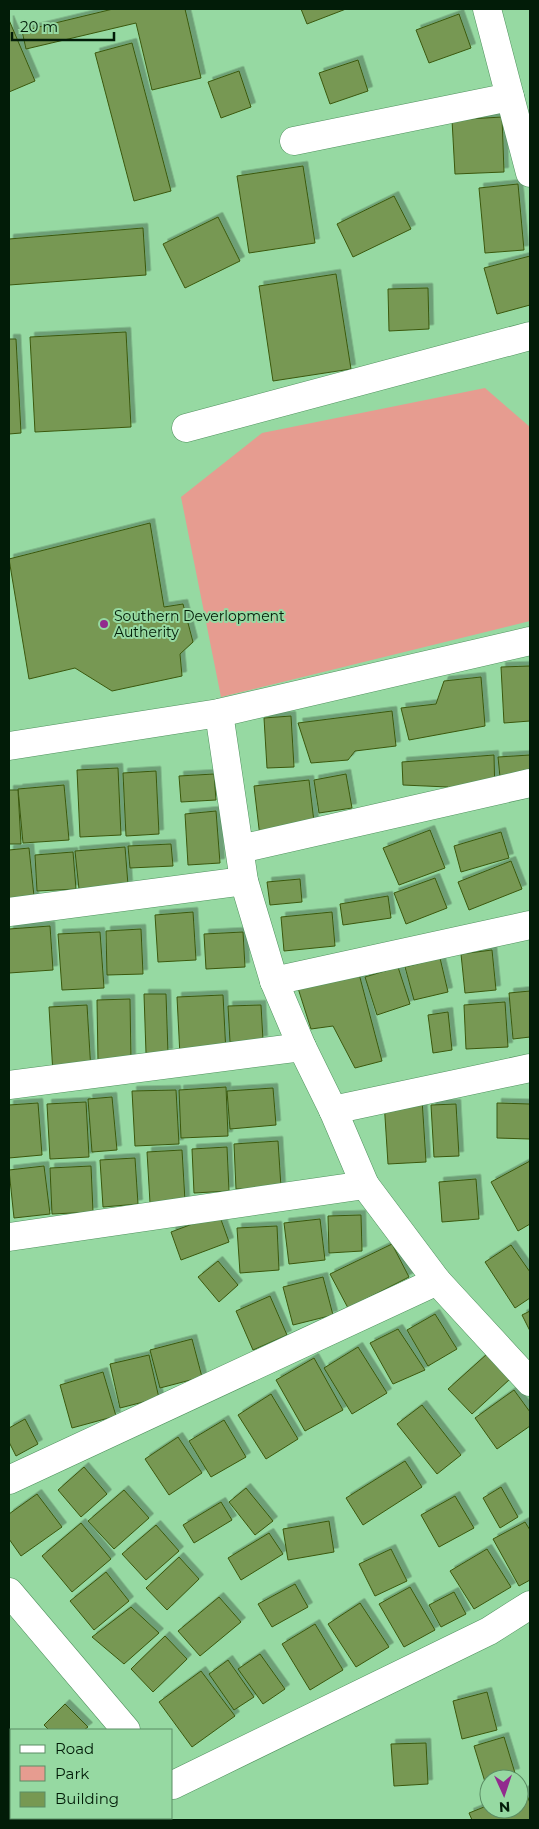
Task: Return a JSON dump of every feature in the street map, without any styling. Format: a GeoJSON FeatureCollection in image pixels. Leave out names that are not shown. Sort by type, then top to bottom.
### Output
{"type":"FeatureCollection","features":[{"type":"Feature","properties":{"kind":"street"},"geometry":{"type":"LineString","coordinates":[[487,9],[530,173]]}},
{"type":"Feature","properties":{"kind":"street"},"geometry":{"type":"LineString","coordinates":[[294,141],[510,97]]}},
{"type":"Feature","properties":{"kind":"street"},"geometry":{"type":"LineString","coordinates":[[186,428],[530,336]]}},
{"type":"Feature","properties":{"kind":"street"},"geometry":{"type":"LineString","coordinates":[[9,746],[220,713],[530,641]]}},
{"type":"Feature","properties":{"kind":"street"},"geometry":{"type":"LineString","coordinates":[[220,713],[244,881],[274,981],[365,1185],[437,1281],[530,1382]]}},
{"type":"Feature","properties":{"kind":"street"},"geometry":{"type":"LineString","coordinates":[[240,849],[530,783]]}},
{"type":"Feature","properties":{"kind":"street"},"geometry":{"type":"LineString","coordinates":[[9,912],[244,881]]}},
{"type":"Feature","properties":{"kind":"street"},"geometry":{"type":"LineString","coordinates":[[274,981],[530,925]]}},
{"type":"Feature","properties":{"kind":"street"},"geometry":{"type":"LineString","coordinates":[[9,1085],[302,1047]]}},
{"type":"Feature","properties":{"kind":"street"},"geometry":{"type":"LineString","coordinates":[[333,1110],[530,1068]]}},
{"type":"Feature","properties":{"kind":"street"},"geometry":{"type":"LineString","coordinates":[[9,1237],[365,1185]]}},
{"type":"Feature","properties":{"kind":"street"},"geometry":{"type":"LineString","coordinates":[[9,1480],[437,1281]]}},
{"type":"Feature","properties":{"kind":"street"},"geometry":{"type":"LineString","coordinates":[[9,1592],[125,1729]]}},
{"type":"Feature","properties":{"kind":"street"},"geometry":{"type":"LineString","coordinates":[[172,1785],[489,1630],[530,1605]]}},
{"type":"Feature","properties":{"kind":"green space"},"geometry":{"type":"Polygon","coordinates":[[[485,388],[530,427],[530,621],[221,697],[181,497],[262,433],[485,388]]]}},
{"type":"Feature","properties":{"kind":"building"},"geometry":{"type":"Polygon","coordinates":[[[113,9],[185,9],[201,78],[152,90],[136,23],[26,49],[22,31],[113,9]]]}},
{"type":"Feature","properties":{"kind":"building"},"geometry":{"type":"Polygon","coordinates":[[[301,9],[346,9],[307,24],[301,9]]]}},
{"type":"Feature","properties":{"kind":"building"},"geometry":{"type":"Polygon","coordinates":[[[459,14],[471,48],[429,63],[416,30],[459,14]]]}},
{"type":"Feature","properties":{"kind":"building"},"geometry":{"type":"Polygon","coordinates":[[[9,20],[35,81],[9,92],[9,20]]]}},
{"type":"Feature","properties":{"kind":"building"},"geometry":{"type":"Polygon","coordinates":[[[132,43],[171,191],[134,201],[95,53],[132,43]]]}},
{"type":"Feature","properties":{"kind":"building"},"geometry":{"type":"Polygon","coordinates":[[[358,60],[368,91],[330,104],[319,73],[358,60]]]}},
{"type":"Feature","properties":{"kind":"building"},"geometry":{"type":"Polygon","coordinates":[[[239,71],[251,107],[221,118],[208,82],[239,71]]]}},
{"type":"Feature","properties":{"kind":"building"},"geometry":{"type":"Polygon","coordinates":[[[502,117],[504,172],[455,174],[452,120],[502,117]]]}},
{"type":"Feature","properties":{"kind":"building"},"geometry":{"type":"Polygon","coordinates":[[[303,166],[315,243],[249,253],[237,176],[303,166]]]}},
{"type":"Feature","properties":{"kind":"building"},"geometry":{"type":"Polygon","coordinates":[[[518,184],[524,250],[485,253],[479,188],[518,184]]]}},
{"type":"Feature","properties":{"kind":"building"},"geometry":{"type":"Polygon","coordinates":[[[394,196],[411,229],[353,257],[337,224],[394,196]]]}},
{"type":"Feature","properties":{"kind":"building"},"geometry":{"type":"Polygon","coordinates":[[[218,217],[240,261],[185,288],[163,244],[218,217]]]}},
{"type":"Feature","properties":{"kind":"building"},"geometry":{"type":"Polygon","coordinates":[[[143,228],[146,275],[9,285],[9,239],[143,228]]]}},
{"type":"Feature","properties":{"kind":"building"},"geometry":{"type":"Polygon","coordinates":[[[530,256],[530,305],[497,314],[484,268],[530,256]]]}},
{"type":"Feature","properties":{"kind":"building"},"geometry":{"type":"Polygon","coordinates":[[[336,274],[351,369],[273,381],[259,286],[336,274]]]}},
{"type":"Feature","properties":{"kind":"building"},"geometry":{"type":"Polygon","coordinates":[[[428,288],[429,329],[389,331],[388,289],[428,288]]]}},
{"type":"Feature","properties":{"kind":"building"},"geometry":{"type":"Polygon","coordinates":[[[126,332],[131,427],[35,432],[30,337],[126,332]]]}},
{"type":"Feature","properties":{"kind":"building"},"geometry":{"type":"Polygon","coordinates":[[[9,339],[16,339],[21,433],[9,434],[9,339]]]}},
{"type":"Feature","properties":{"kind":"building","name":"Southern Deverlopment Autherity"},"geometry":{"type":"Polygon","coordinates":[[[150,523],[164,607],[183,604],[193,642],[180,654],[182,676],[112,691],[75,668],[29,679],[9,559],[150,523]]]}},
{"type":"Feature","properties":{"kind":"building"},"geometry":{"type":"Polygon","coordinates":[[[530,666],[530,721],[504,723],[501,667],[530,666]]]}},
{"type":"Feature","properties":{"kind":"building"},"geometry":{"type":"Polygon","coordinates":[[[481,677],[485,726],[409,740],[401,708],[436,704],[444,681],[481,677]]]}},
{"type":"Feature","properties":{"kind":"building"},"geometry":{"type":"Polygon","coordinates":[[[392,711],[396,746],[355,751],[348,760],[311,763],[298,723],[392,711]]]}},
{"type":"Feature","properties":{"kind":"building"},"geometry":{"type":"Polygon","coordinates":[[[291,716],[294,767],[267,768],[264,718],[291,716]]]}},
{"type":"Feature","properties":{"kind":"building"},"geometry":{"type":"Polygon","coordinates":[[[494,755],[495,796],[450,800],[448,787],[403,785],[402,762],[494,755]]]}},
{"type":"Feature","properties":{"kind":"building"},"geometry":{"type":"Polygon","coordinates":[[[530,755],[530,784],[501,787],[498,757],[530,755]]]}},
{"type":"Feature","properties":{"kind":"building"},"geometry":{"type":"Polygon","coordinates":[[[118,768],[121,835],[80,837],[77,770],[118,768]]]}},
{"type":"Feature","properties":{"kind":"building"},"geometry":{"type":"Polygon","coordinates":[[[156,771],[159,834],[126,836],[123,773],[156,771]]]}},
{"type":"Feature","properties":{"kind":"building"},"geometry":{"type":"Polygon","coordinates":[[[214,774],[216,800],[181,802],[179,776],[214,774]]]}},
{"type":"Feature","properties":{"kind":"building"},"geometry":{"type":"Polygon","coordinates":[[[346,774],[352,808],[319,813],[314,780],[346,774]]]}},
{"type":"Feature","properties":{"kind":"building"},"geometry":{"type":"Polygon","coordinates":[[[309,780],[315,830],[260,837],[254,786],[309,780]]]}},
{"type":"Feature","properties":{"kind":"building"},"geometry":{"type":"Polygon","coordinates":[[[64,785],[69,840],[23,843],[18,789],[64,785]]]}},
{"type":"Feature","properties":{"kind":"building"},"geometry":{"type":"Polygon","coordinates":[[[9,790],[18,790],[21,844],[9,844],[9,790]]]}},
{"type":"Feature","properties":{"kind":"building"},"geometry":{"type":"Polygon","coordinates":[[[216,811],[220,863],[188,865],[185,814],[216,811]]]}},
{"type":"Feature","properties":{"kind":"building"},"geometry":{"type":"Polygon","coordinates":[[[430,830],[445,868],[399,885],[383,848],[430,830]]]}},
{"type":"Feature","properties":{"kind":"building"},"geometry":{"type":"Polygon","coordinates":[[[501,832],[509,858],[461,872],[454,846],[501,832]]]}},
{"type":"Feature","properties":{"kind":"building"},"geometry":{"type":"Polygon","coordinates":[[[171,844],[173,866],[130,868],[128,846],[171,844]]]}},
{"type":"Feature","properties":{"kind":"building"},"geometry":{"type":"Polygon","coordinates":[[[125,847],[128,885],[79,889],[75,851],[125,847]]]}},
{"type":"Feature","properties":{"kind":"building"},"geometry":{"type":"Polygon","coordinates":[[[29,848],[35,906],[9,909],[9,850],[29,848]]]}},
{"type":"Feature","properties":{"kind":"building"},"geometry":{"type":"Polygon","coordinates":[[[73,852],[76,889],[37,891],[35,855],[73,852]]]}},
{"type":"Feature","properties":{"kind":"building"},"geometry":{"type":"Polygon","coordinates":[[[511,861],[522,889],[469,910],[458,882],[511,861]]]}},
{"type":"Feature","properties":{"kind":"building"},"geometry":{"type":"Polygon","coordinates":[[[435,878],[447,908],[406,924],[394,893],[435,878]]]}},
{"type":"Feature","properties":{"kind":"building"},"geometry":{"type":"Polygon","coordinates":[[[300,879],[302,902],[270,905],[267,882],[300,879]]]}},
{"type":"Feature","properties":{"kind":"building"},"geometry":{"type":"Polygon","coordinates":[[[388,896],[391,918],[343,925],[340,904],[388,896]]]}},
{"type":"Feature","properties":{"kind":"building"},"geometry":{"type":"Polygon","coordinates":[[[193,912],[196,960],[158,962],[155,915],[193,912]]]}},
{"type":"Feature","properties":{"kind":"building"},"geometry":{"type":"Polygon","coordinates":[[[332,912],[335,946],[284,951],[281,917],[332,912]]]}},
{"type":"Feature","properties":{"kind":"building"},"geometry":{"type":"Polygon","coordinates":[[[50,926],[53,970],[9,973],[9,929],[50,926]]]}},
{"type":"Feature","properties":{"kind":"building"},"geometry":{"type":"Polygon","coordinates":[[[141,929],[143,974],[107,975],[106,931],[141,929]]]}},
{"type":"Feature","properties":{"kind":"building"},"geometry":{"type":"Polygon","coordinates":[[[100,932],[104,988],[62,990],[58,934],[100,932]]]}},
{"type":"Feature","properties":{"kind":"building"},"geometry":{"type":"Polygon","coordinates":[[[243,932],[245,967],[206,969],[204,934],[243,932]]]}},
{"type":"Feature","properties":{"kind":"building"},"geometry":{"type":"Polygon","coordinates":[[[492,950],[496,990],[465,993],[461,954],[492,950]]]}},
{"type":"Feature","properties":{"kind":"building"},"geometry":{"type":"Polygon","coordinates":[[[440,958],[448,992],[414,1000],[405,967],[440,958]]]}},
{"type":"Feature","properties":{"kind":"building"},"geometry":{"type":"Polygon","coordinates":[[[398,967],[410,1004],[377,1015],[365,977],[398,967]]]}},
{"type":"Feature","properties":{"kind":"building"},"geometry":{"type":"Polygon","coordinates":[[[358,970],[382,1061],[355,1068],[333,1026],[311,1029],[297,985],[358,970]]]}},
{"type":"Feature","properties":{"kind":"building"},"geometry":{"type":"Polygon","coordinates":[[[530,991],[530,1037],[513,1039],[509,993],[530,991]]]}},
{"type":"Feature","properties":{"kind":"building"},"geometry":{"type":"Polygon","coordinates":[[[144,994],[166,994],[168,1053],[146,1053],[144,994]]]}},
{"type":"Feature","properties":{"kind":"building"},"geometry":{"type":"Polygon","coordinates":[[[223,995],[226,1053],[180,1056],[177,997],[223,995]]]}},
{"type":"Feature","properties":{"kind":"building"},"geometry":{"type":"Polygon","coordinates":[[[130,999],[131,1061],[98,1061],[97,1000],[130,999]]]}},
{"type":"Feature","properties":{"kind":"building"},"geometry":{"type":"Polygon","coordinates":[[[505,1002],[508,1047],[466,1049],[464,1005],[505,1002]]]}},
{"type":"Feature","properties":{"kind":"building"},"geometry":{"type":"Polygon","coordinates":[[[87,1005],[91,1071],[53,1074],[49,1007],[87,1005]]]}},
{"type":"Feature","properties":{"kind":"building"},"geometry":{"type":"Polygon","coordinates":[[[261,1005],[263,1040],[230,1042],[228,1006],[261,1005]]]}},
{"type":"Feature","properties":{"kind":"building"},"geometry":{"type":"Polygon","coordinates":[[[448,1012],[452,1050],[433,1053],[428,1015],[448,1012]]]}},
{"type":"Feature","properties":{"kind":"building"},"geometry":{"type":"Polygon","coordinates":[[[226,1087],[228,1136],[181,1138],[179,1090],[226,1087]]]}},
{"type":"Feature","properties":{"kind":"building"},"geometry":{"type":"Polygon","coordinates":[[[273,1088],[276,1125],[230,1129],[227,1091],[273,1088]]]}},
{"type":"Feature","properties":{"kind":"building"},"geometry":{"type":"Polygon","coordinates":[[[176,1090],[179,1144],[135,1146],[132,1091],[176,1090]]]}},
{"type":"Feature","properties":{"kind":"building"},"geometry":{"type":"Polygon","coordinates":[[[112,1097],[117,1150],[92,1152],[88,1099],[112,1097]]]}},
{"type":"Feature","properties":{"kind":"building"},"geometry":{"type":"Polygon","coordinates":[[[422,1099],[426,1162],[388,1164],[384,1101],[422,1099]]]}},
{"type":"Feature","properties":{"kind":"building"},"geometry":{"type":"Polygon","coordinates":[[[86,1102],[89,1157],[50,1159],[47,1104],[86,1102]]]}},
{"type":"Feature","properties":{"kind":"building"},"geometry":{"type":"Polygon","coordinates":[[[38,1103],[42,1155],[9,1158],[9,1105],[38,1103]]]}},
{"type":"Feature","properties":{"kind":"building"},"geometry":{"type":"Polygon","coordinates":[[[497,1103],[530,1104],[530,1139],[497,1138],[497,1103]]]}},
{"type":"Feature","properties":{"kind":"building"},"geometry":{"type":"Polygon","coordinates":[[[456,1104],[459,1156],[434,1157],[431,1105],[456,1104]]]}},
{"type":"Feature","properties":{"kind":"building"},"geometry":{"type":"Polygon","coordinates":[[[278,1141],[281,1187],[236,1189],[234,1144],[278,1141]]]}},
{"type":"Feature","properties":{"kind":"building"},"geometry":{"type":"Polygon","coordinates":[[[227,1147],[229,1191],[194,1193],[192,1149],[227,1147]]]}},
{"type":"Feature","properties":{"kind":"building"},"geometry":{"type":"Polygon","coordinates":[[[182,1150],[185,1201],[150,1203],[147,1152],[182,1150]]]}},
{"type":"Feature","properties":{"kind":"building"},"geometry":{"type":"Polygon","coordinates":[[[135,1158],[138,1204],[103,1207],[100,1160],[135,1158]]]}},
{"type":"Feature","properties":{"kind":"building"},"geometry":{"type":"Polygon","coordinates":[[[530,1161],[530,1224],[518,1231],[491,1182],[530,1161]]]}},
{"type":"Feature","properties":{"kind":"building"},"geometry":{"type":"Polygon","coordinates":[[[44,1166],[50,1214],[14,1218],[9,1170],[44,1166]]]}},
{"type":"Feature","properties":{"kind":"building"},"geometry":{"type":"Polygon","coordinates":[[[91,1166],[93,1212],[52,1214],[50,1168],[91,1166]]]}},
{"type":"Feature","properties":{"kind":"building"},"geometry":{"type":"Polygon","coordinates":[[[476,1179],[479,1219],[442,1222],[439,1182],[476,1179]]]}},
{"type":"Feature","properties":{"kind":"building"},"geometry":{"type":"Polygon","coordinates":[[[219,1214],[229,1242],[181,1260],[171,1232],[219,1214]]]}},
{"type":"Feature","properties":{"kind":"building"},"geometry":{"type":"Polygon","coordinates":[[[361,1215],[362,1251],[329,1253],[328,1216],[361,1215]]]}},
{"type":"Feature","properties":{"kind":"building"},"geometry":{"type":"Polygon","coordinates":[[[320,1219],[325,1260],[289,1264],[284,1223],[320,1219]]]}},
{"type":"Feature","properties":{"kind":"building"},"geometry":{"type":"Polygon","coordinates":[[[277,1226],[279,1270],[240,1273],[237,1228],[277,1226]]]}},
{"type":"Feature","properties":{"kind":"building"},"geometry":{"type":"Polygon","coordinates":[[[392,1244],[409,1277],[348,1308],[330,1274],[392,1244]]]}},
{"type":"Feature","properties":{"kind":"building"},"geometry":{"type":"Polygon","coordinates":[[[511,1245],[530,1272],[530,1298],[515,1308],[485,1262],[511,1245]]]}},
{"type":"Feature","properties":{"kind":"building"},"geometry":{"type":"Polygon","coordinates":[[[218,1261],[238,1285],[219,1302],[198,1277],[218,1261]]]}},
{"type":"Feature","properties":{"kind":"building"},"geometry":{"type":"Polygon","coordinates":[[[323,1277],[333,1315],[293,1325],[283,1287],[323,1277]]]}},
{"type":"Feature","properties":{"kind":"building"},"geometry":{"type":"Polygon","coordinates":[[[270,1296],[287,1335],[253,1350],[236,1311],[270,1296]]]}},
{"type":"Feature","properties":{"kind":"building"},"geometry":{"type":"Polygon","coordinates":[[[530,1311],[530,1331],[522,1315],[530,1311]]]}},
{"type":"Feature","properties":{"kind":"building"},"geometry":{"type":"Polygon","coordinates":[[[435,1314],[457,1349],[428,1366],[407,1330],[435,1314]]]}},
{"type":"Feature","properties":{"kind":"building"},"geometry":{"type":"Polygon","coordinates":[[[398,1329],[425,1370],[393,1384],[370,1343],[398,1329]]]}},
{"type":"Feature","properties":{"kind":"building"},"geometry":{"type":"Polygon","coordinates":[[[192,1339],[202,1377],[160,1388],[150,1350],[192,1339]]]}},
{"type":"Feature","properties":{"kind":"building"},"geometry":{"type":"Polygon","coordinates":[[[358,1347],[387,1393],[352,1414],[324,1368],[358,1347]]]}},
{"type":"Feature","properties":{"kind":"building"},"geometry":{"type":"Polygon","coordinates":[[[487,1354],[510,1379],[472,1414],[448,1389],[487,1354]]]}},
{"type":"Feature","properties":{"kind":"building"},"geometry":{"type":"Polygon","coordinates":[[[149,1355],[159,1398],[120,1408],[110,1364],[149,1355]]]}},
{"type":"Feature","properties":{"kind":"building"},"geometry":{"type":"Polygon","coordinates":[[[314,1358],[343,1410],[305,1431],[276,1380],[314,1358]]]}},
{"type":"Feature","properties":{"kind":"building"},"geometry":{"type":"Polygon","coordinates":[[[103,1372],[116,1416],[72,1428],[60,1385],[103,1372]]]}},
{"type":"Feature","properties":{"kind":"building"},"geometry":{"type":"Polygon","coordinates":[[[514,1390],[530,1412],[530,1426],[497,1449],[475,1418],[514,1390]]]}},
{"type":"Feature","properties":{"kind":"building"},"geometry":{"type":"Polygon","coordinates":[[[271,1394],[298,1439],[266,1459],[238,1415],[271,1394]]]}},
{"type":"Feature","properties":{"kind":"building"},"geometry":{"type":"Polygon","coordinates":[[[422,1405],[461,1455],[437,1474],[397,1424],[422,1405]]]}},
{"type":"Feature","properties":{"kind":"building"},"geometry":{"type":"Polygon","coordinates":[[[25,1419],[38,1444],[16,1456],[9,1442],[9,1428],[25,1419]]]}},
{"type":"Feature","properties":{"kind":"building"},"geometry":{"type":"Polygon","coordinates":[[[224,1420],[246,1457],[211,1477],[189,1441],[224,1420]]]}},
{"type":"Feature","properties":{"kind":"building"},"geometry":{"type":"Polygon","coordinates":[[[178,1437],[202,1473],[169,1495],[145,1459],[178,1437]]]}},
{"type":"Feature","properties":{"kind":"building"},"geometry":{"type":"Polygon","coordinates":[[[405,1461],[422,1487],[363,1525],[346,1498],[405,1461]]]}},
{"type":"Feature","properties":{"kind":"building"},"geometry":{"type":"Polygon","coordinates":[[[84,1467],[107,1494],[81,1517],[58,1490],[84,1467]]]}},
{"type":"Feature","properties":{"kind":"building"},"geometry":{"type":"Polygon","coordinates":[[[501,1487],[518,1517],[500,1528],[483,1498],[501,1487]]]}},
{"type":"Feature","properties":{"kind":"building"},"geometry":{"type":"Polygon","coordinates":[[[246,1488],[273,1521],[255,1535],[229,1502],[246,1488]]]}},
{"type":"Feature","properties":{"kind":"building"},"geometry":{"type":"Polygon","coordinates":[[[124,1490],[149,1518],[114,1549],[88,1521],[124,1490]]]}},
{"type":"Feature","properties":{"kind":"building"},"geometry":{"type":"Polygon","coordinates":[[[37,1494],[62,1527],[21,1556],[9,1539],[9,1514],[37,1494]]]}},
{"type":"Feature","properties":{"kind":"building"},"geometry":{"type":"Polygon","coordinates":[[[455,1496],[474,1528],[439,1547],[421,1515],[455,1496]]]}},
{"type":"Feature","properties":{"kind":"building"},"geometry":{"type":"Polygon","coordinates":[[[221,1502],[232,1520],[194,1543],[183,1525],[221,1502]]]}},
{"type":"Feature","properties":{"kind":"building"},"geometry":{"type":"Polygon","coordinates":[[[329,1521],[334,1552],[288,1560],[283,1529],[329,1521]]]}},
{"type":"Feature","properties":{"kind":"building"},"geometry":{"type":"Polygon","coordinates":[[[525,1522],[530,1530],[530,1580],[519,1586],[493,1539],[525,1522]]]}},
{"type":"Feature","properties":{"kind":"building"},"geometry":{"type":"Polygon","coordinates":[[[81,1523],[111,1559],[72,1592],[42,1556],[81,1523]]]}},
{"type":"Feature","properties":{"kind":"building"},"geometry":{"type":"Polygon","coordinates":[[[156,1525],[179,1551],[146,1580],[122,1554],[156,1525]]]}},
{"type":"Feature","properties":{"kind":"building"},"geometry":{"type":"Polygon","coordinates":[[[269,1533],[283,1554],[241,1580],[228,1558],[269,1533]]]}},
{"type":"Feature","properties":{"kind":"building"},"geometry":{"type":"Polygon","coordinates":[[[391,1549],[407,1581],[375,1596],[359,1564],[391,1549]]]}},
{"type":"Feature","properties":{"kind":"building"},"geometry":{"type":"Polygon","coordinates":[[[487,1549],[511,1587],[474,1609],[450,1571],[487,1549]]]}},
{"type":"Feature","properties":{"kind":"building"},"geometry":{"type":"Polygon","coordinates":[[[179,1557],[199,1579],[167,1610],[146,1588],[179,1557]]]}},
{"type":"Feature","properties":{"kind":"building"},"geometry":{"type":"Polygon","coordinates":[[[106,1572],[129,1601],[94,1630],[70,1601],[106,1572]]]}},
{"type":"Feature","properties":{"kind":"building"},"geometry":{"type":"Polygon","coordinates":[[[295,1584],[308,1607],[272,1627],[258,1604],[295,1584]]]}},
{"type":"Feature","properties":{"kind":"building"},"geometry":{"type":"Polygon","coordinates":[[[410,1587],[435,1630],[404,1647],[379,1604],[410,1587]]]}},
{"type":"Feature","properties":{"kind":"building"},"geometry":{"type":"Polygon","coordinates":[[[454,1592],[466,1614],[441,1627],[429,1605],[454,1592]]]}},
{"type":"Feature","properties":{"kind":"building"},"geometry":{"type":"Polygon","coordinates":[[[219,1597],[241,1622],[200,1656],[178,1631],[219,1597]]]}},
{"type":"Feature","properties":{"kind":"building"},"geometry":{"type":"Polygon","coordinates":[[[360,1603],[389,1647],[356,1667],[328,1624],[360,1603]]]}},
{"type":"Feature","properties":{"kind":"building"},"geometry":{"type":"Polygon","coordinates":[[[131,1607],[159,1633],[124,1664],[92,1637],[131,1607]]]}},
{"type":"Feature","properties":{"kind":"building"},"geometry":{"type":"Polygon","coordinates":[[[315,1624],[343,1670],[310,1690],[282,1644],[315,1624]]]}},
{"type":"Feature","properties":{"kind":"building"},"geometry":{"type":"Polygon","coordinates":[[[165,1636],[187,1659],[153,1692],[131,1669],[165,1636]]]}},
{"type":"Feature","properties":{"kind":"building"},"geometry":{"type":"Polygon","coordinates":[[[260,1654],[285,1689],[263,1704],[238,1669],[260,1654]]]}},
{"type":"Feature","properties":{"kind":"building"},"geometry":{"type":"Polygon","coordinates":[[[228,1660],[254,1697],[234,1710],[209,1674],[228,1660]]]}},
{"type":"Feature","properties":{"kind":"building"},"geometry":{"type":"Polygon","coordinates":[[[201,1671],[235,1716],[192,1747],[159,1702],[201,1671]]]}},
{"type":"Feature","properties":{"kind":"building"},"geometry":{"type":"Polygon","coordinates":[[[487,1692],[497,1730],[462,1739],[453,1701],[487,1692]]]}},
{"type":"Feature","properties":{"kind":"building"},"geometry":{"type":"Polygon","coordinates":[[[65,1704],[88,1727],[85,1729],[48,1729],[44,1725],[65,1704]]]}},
{"type":"Feature","properties":{"kind":"building"},"geometry":{"type":"Polygon","coordinates":[[[504,1737],[514,1769],[481,1769],[474,1746],[504,1737]]]}},
{"type":"Feature","properties":{"kind":"building"},"geometry":{"type":"Polygon","coordinates":[[[426,1743],[428,1784],[394,1786],[391,1744],[426,1743]]]}},
{"type":"Feature","properties":{"kind":"building"},"geometry":{"type":"Polygon","coordinates":[[[9,1769],[10,1819],[18,1819],[9,1820],[9,1769]]]}},
{"type":"Feature","properties":{"kind":"building"},"geometry":{"type":"Polygon","coordinates":[[[529,1800],[530,1803],[530,1820],[472,1820],[469,1813],[479,1809],[479,1819],[529,1819],[529,1800]]]}},
{"type":"Feature","properties":{"kind":"place","name":"Southern Deverlopment Autherity"},"geometry":{"type":"Point","coordinates":[104,624]}}]}
